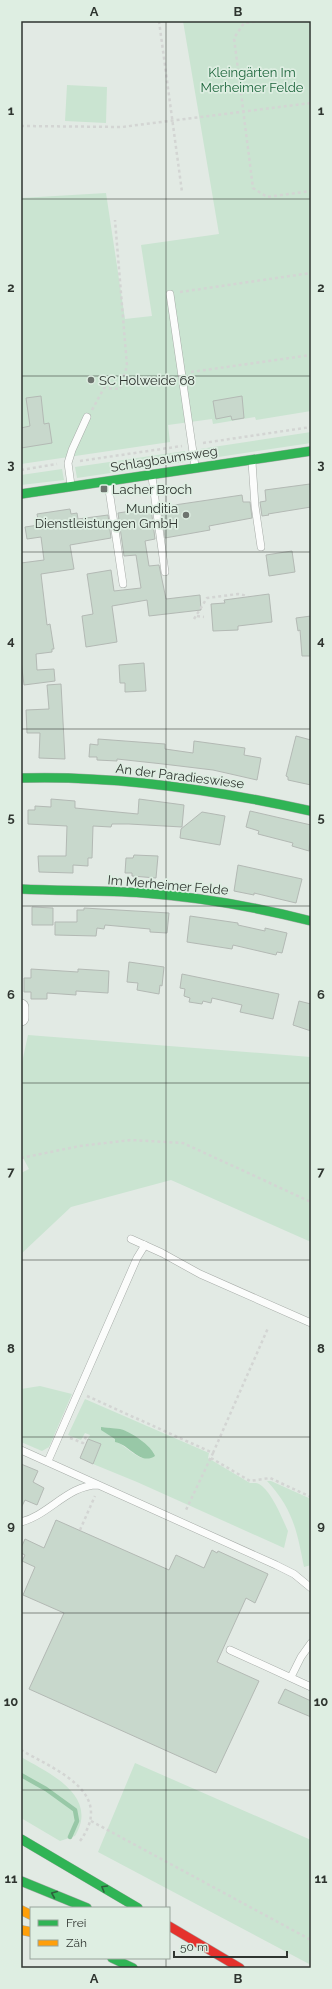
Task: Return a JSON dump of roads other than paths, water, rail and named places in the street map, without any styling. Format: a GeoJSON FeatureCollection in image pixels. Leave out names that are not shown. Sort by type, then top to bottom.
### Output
{"type":"FeatureCollection","features":[{"type":"Feature","properties":{"kind":"main road","name":"Schlagbaumsweg"},"geometry":{"type":"LineString","coordinates":[[21,494],[311,451]]}},
{"type":"Feature","properties":{"kind":"main road","name":"An der Paradieswiese"},"geometry":{"type":"LineString","coordinates":[[21,778],[126,781],[172,785],[252,797],[311,811]]}},
{"type":"Feature","properties":{"kind":"main road","name":"Im Merheimer Felde"},"geometry":{"type":"LineString","coordinates":[[21,890],[143,893],[245,906],[311,921]]}},
{"type":"Feature","properties":{"kind":"main road"},"geometry":{"type":"LineString","coordinates":[[21,1839],[136,1907]]}},
{"type":"Feature","properties":{"kind":"main road"},"geometry":{"type":"LineString","coordinates":[[21,1881],[85,1907]]}},
{"type":"Feature","properties":{"kind":"main road"},"geometry":{"type":"LineString","coordinates":[[21,1910],[30,1914]]}},
{"type":"Feature","properties":{"kind":"main road"},"geometry":{"type":"LineString","coordinates":[[170,1927],[240,1968]]}},
{"type":"Feature","properties":{"kind":"main road"},"geometry":{"type":"LineString","coordinates":[[114,1959],[133,1968]]}},
{"type":"Feature","properties":{"kind":"main road"},"geometry":{"type":"LineString","coordinates":[[211,1962],[224,1968]]}},
{"type":"Feature","properties":{"kind":"street"},"geometry":{"type":"LineString","coordinates":[[21,1007],[21,1018]]}},
{"type":"Feature","properties":{"kind":"lane"},"geometry":{"type":"LineString","coordinates":[[170,294],[196,468]]}},
{"type":"Feature","properties":{"kind":"lane"},"geometry":{"type":"LineString","coordinates":[[72,486],[68,463],[72,450],[87,417]]}},
{"type":"Feature","properties":{"kind":"lane"},"geometry":{"type":"LineString","coordinates":[[252,460],[255,481],[255,506],[261,547]]}},
{"type":"Feature","properties":{"kind":"lane"},"geometry":{"type":"LineString","coordinates":[[151,475],[165,572]]}},
{"type":"Feature","properties":{"kind":"lane"},"geometry":{"type":"LineString","coordinates":[[108,481],[123,584]]}},
{"type":"Feature","properties":{"kind":"lane"},"geometry":{"type":"LineString","coordinates":[[131,1238],[200,1274],[311,1322]]}},
{"type":"Feature","properties":{"kind":"lane"},"geometry":{"type":"LineString","coordinates":[[48,1461],[137,1258],[145,1245]]}},
{"type":"Feature","properties":{"kind":"lane"},"geometry":{"type":"LineString","coordinates":[[21,1450],[276,1565],[294,1574],[311,1588]]}},
{"type":"Feature","properties":{"kind":"lane"},"geometry":{"type":"LineString","coordinates":[[21,1522],[32,1519],[74,1491],[87,1485],[100,1485]]}},
{"type":"Feature","properties":{"kind":"lane"},"geometry":{"type":"LineString","coordinates":[[291,1677],[301,1656],[311,1643]]}},
{"type":"Feature","properties":{"kind":"lane"},"geometry":{"type":"LineString","coordinates":[[230,1650],[311,1687]]}},
{"type":"Feature","properties":{"kind":"waterway"},"geometry":{"type":"LineString","coordinates":[[21,1775],[46,1789],[75,1810],[77,1821],[70,1837]]}},
{"type":"Feature","properties":{"kind":"place","name":"SC Holweide 68"},"geometry":{"type":"Point","coordinates":[91,380]}},
{"type":"Feature","properties":{"kind":"place","name":"Lacher Broch"},"geometry":{"type":"Point","coordinates":[104,489]}},
{"type":"Feature","properties":{"kind":"place","name":"Munditia Dienstleistungen GmbH"},"geometry":{"type":"Point","coordinates":[186,515]}},
{"type":"Feature","properties":{"kind":"park label","name":"Kleingärten Im Merheimer Felde"},"geometry":{"type":"Point","coordinates":[252,80]}}]}
